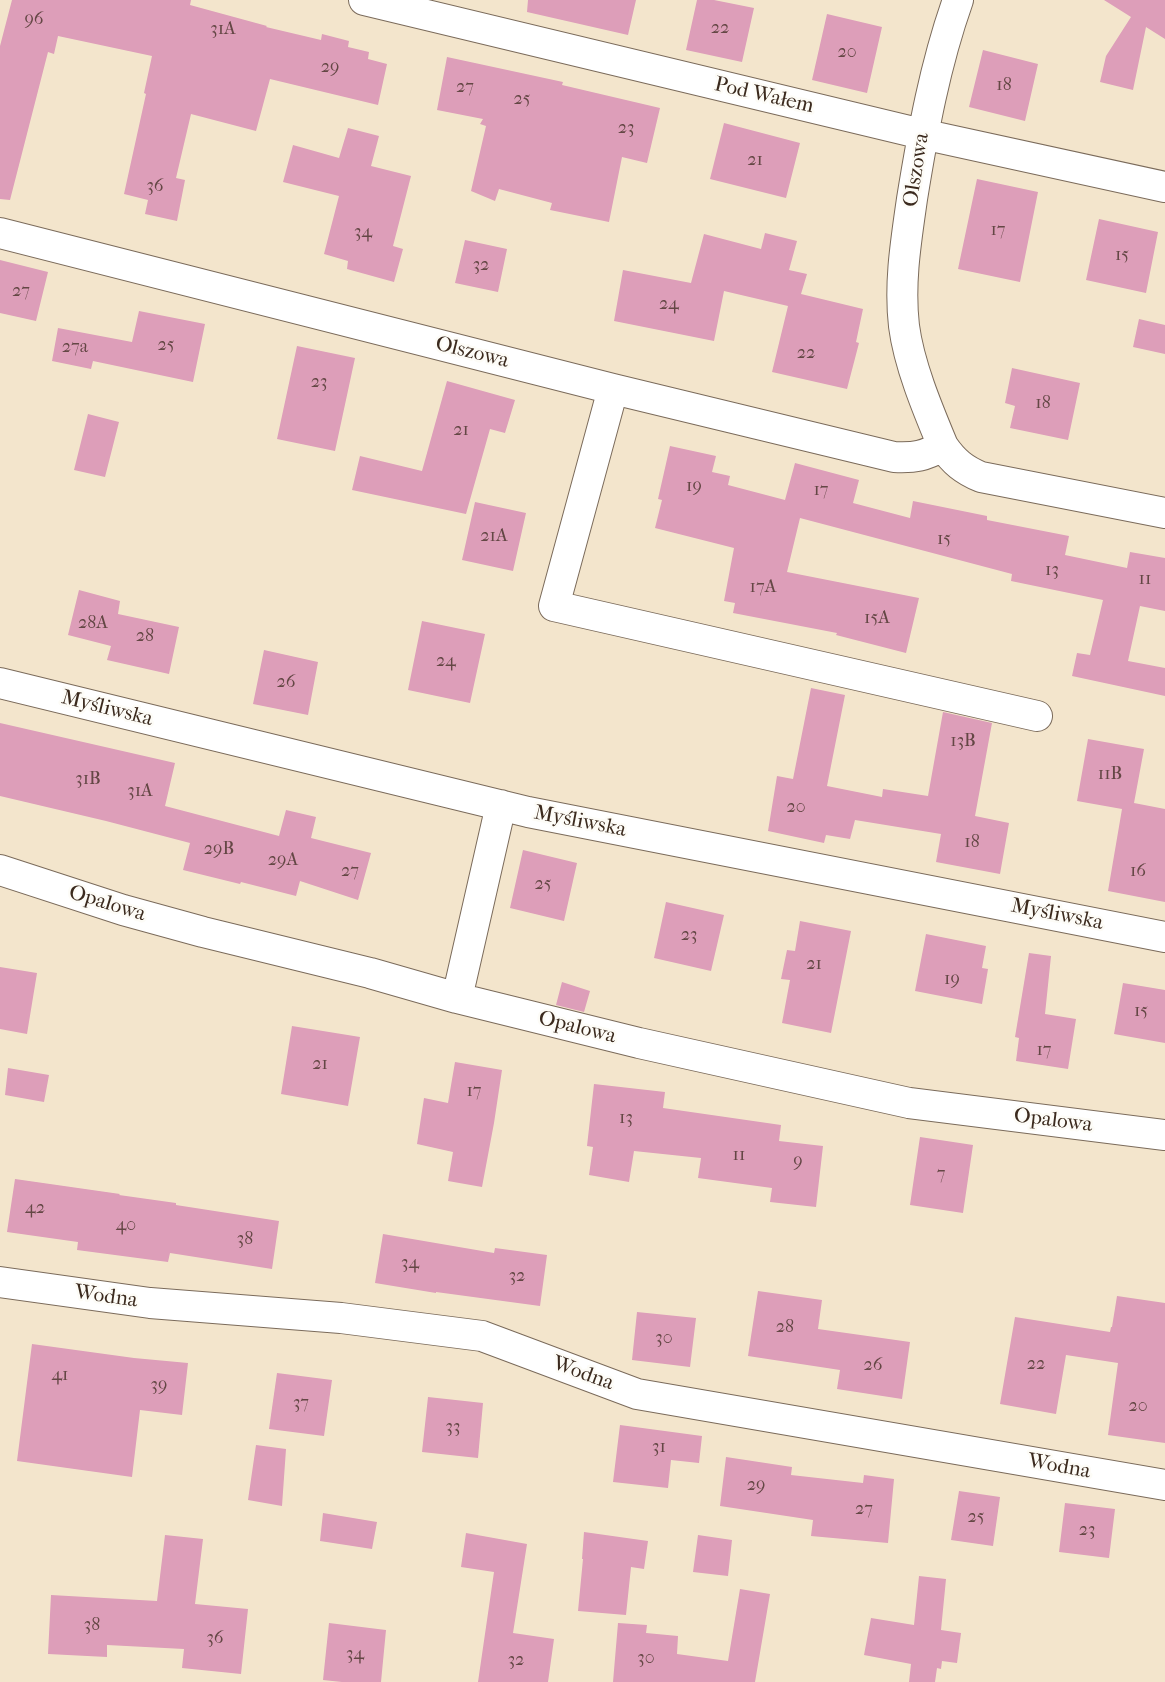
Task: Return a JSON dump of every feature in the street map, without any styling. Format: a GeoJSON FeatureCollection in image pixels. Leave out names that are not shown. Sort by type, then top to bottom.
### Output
{"type":"FeatureCollection","features":[{"type":"Feature","properties":{"kind":"street","name":"Pod Wałem"},"geometry":{"type":"LineString","coordinates":[[364,0],[922,134],[1165,187]]}},
{"type":"Feature","properties":{"kind":"street","name":"Olszowa"},"geometry":{"type":"LineString","coordinates":[[958,0],[934,78],[922,134],[905,244],[902,307],[908,346],[927,409],[944,446],[953,460],[966,471],[981,477],[1165,513]]}},
{"type":"Feature","properties":{"kind":"street","name":"Olszowa"},"geometry":{"type":"LineString","coordinates":[[0,233],[613,389],[894,457],[925,456],[944,446]]}},
{"type":"Feature","properties":{"kind":"street"},"geometry":{"type":"LineString","coordinates":[[613,389],[554,606],[1037,716]]}},
{"type":"Feature","properties":{"kind":"street","name":"Myśliwska"},"geometry":{"type":"LineString","coordinates":[[0,683],[501,806],[1165,936]]}},
{"type":"Feature","properties":{"kind":"street"},"geometry":{"type":"LineString","coordinates":[[458,998],[501,806]]}},
{"type":"Feature","properties":{"kind":"street","name":"Opalowa"},"geometry":{"type":"LineString","coordinates":[[0,870],[203,933],[370,973],[458,998],[639,1043],[909,1103],[1165,1135]]}},
{"type":"Feature","properties":{"kind":"street","name":"Wodna"},"geometry":{"type":"LineString","coordinates":[[0,1282],[150,1304],[341,1318],[482,1336],[637,1394],[1165,1485]]}},
{"type":"Feature","properties":{"kind":"building"},"geometry":{"type":"Polygon","coordinates":[[[12,0],[191,0],[190,5],[266,27],[321,40],[322,34],[349,41],[348,47],[369,52],[368,59],[387,64],[378,105],[270,79],[256,131],[191,114],[176,178],[185,180],[177,221],[145,214],[148,200],[124,194],[152,56],[58,36],[54,54],[48,52],[10,200],[0,199],[0,46],[12,0]]]}},
{"type":"Feature","properties":{"kind":"building"},"geometry":{"type":"Polygon","coordinates":[[[528,0],[636,0],[628,35],[527,12],[528,0]]]}},
{"type":"Feature","properties":{"kind":"building"},"geometry":{"type":"Polygon","coordinates":[[[697,0],[714,0],[754,8],[742,62],[686,50],[697,0]]]}},
{"type":"Feature","properties":{"kind":"building"},"geometry":{"type":"Polygon","coordinates":[[[1104,0],[1165,0],[1165,39],[1146,27],[1133,90],[1100,82],[1106,56],[1131,17],[1104,0]]]}},
{"type":"Feature","properties":{"kind":"building"},"geometry":{"type":"Polygon","coordinates":[[[827,14],[882,27],[867,93],[812,80],[827,14]]]}},
{"type":"Feature","properties":{"kind":"building"},"geometry":{"type":"Polygon","coordinates":[[[983,50],[1038,64],[1025,121],[969,107],[983,50]]]}},
{"type":"Feature","properties":{"kind":"building"},"geometry":{"type":"Polygon","coordinates":[[[447,57],[563,82],[562,85],[660,108],[647,163],[622,157],[609,222],[550,210],[552,203],[499,189],[495,201],[471,191],[486,126],[480,124],[483,119],[437,110],[447,57]]]}},
{"type":"Feature","properties":{"kind":"building"},"geometry":{"type":"Polygon","coordinates":[[[724,123],[800,143],[786,198],[710,179],[724,123]]]}},
{"type":"Feature","properties":{"kind":"building"},"geometry":{"type":"Polygon","coordinates":[[[348,128],[379,136],[371,166],[411,176],[393,246],[403,249],[394,282],[347,269],[348,261],[324,254],[339,196],[283,182],[293,145],[339,158],[348,128]]]}},
{"type":"Feature","properties":{"kind":"building"},"geometry":{"type":"Polygon","coordinates":[[[977,179],[1038,192],[1020,282],[958,269],[977,179]]]}},
{"type":"Feature","properties":{"kind":"building"},"geometry":{"type":"Polygon","coordinates":[[[1099,219],[1158,232],[1146,293],[1086,280],[1099,219]]]}},
{"type":"Feature","properties":{"kind":"building"},"geometry":{"type":"Polygon","coordinates":[[[765,233],[797,241],[789,270],[807,274],[801,294],[863,309],[856,342],[859,343],[847,389],[772,372],[788,306],[724,291],[714,341],[614,321],[623,270],[691,283],[704,234],[761,249],[765,233]]]}},
{"type":"Feature","properties":{"kind":"building"},"geometry":{"type":"Polygon","coordinates":[[[465,240],[507,249],[498,292],[455,283],[465,240]]]}},
{"type":"Feature","properties":{"kind":"building"},"geometry":{"type":"Polygon","coordinates":[[[0,260],[48,272],[36,321],[0,313],[0,260]]]}},
{"type":"Feature","properties":{"kind":"building"},"geometry":{"type":"Polygon","coordinates":[[[139,311],[205,324],[193,382],[93,361],[91,369],[52,361],[58,328],[132,342],[139,311]]]}},
{"type":"Feature","properties":{"kind":"building"},"geometry":{"type":"Polygon","coordinates":[[[1139,319],[1165,325],[1165,354],[1133,347],[1139,319]]]}},
{"type":"Feature","properties":{"kind":"building"},"geometry":{"type":"Polygon","coordinates":[[[297,346],[355,358],[335,451],[277,439],[297,346]]]}},
{"type":"Feature","properties":{"kind":"building"},"geometry":{"type":"Polygon","coordinates":[[[1012,368],[1080,383],[1068,440],[1010,428],[1015,406],[1005,403],[1012,368]]]}},
{"type":"Feature","properties":{"kind":"building"},"geometry":{"type":"Polygon","coordinates":[[[447,381],[515,400],[505,433],[490,429],[466,514],[352,490],[360,456],[422,471],[447,381]]]}},
{"type":"Feature","properties":{"kind":"building"},"geometry":{"type":"Polygon","coordinates":[[[88,414],[119,422],[105,477],[74,470],[88,414]]]}},
{"type":"Feature","properties":{"kind":"building"},"geometry":{"type":"Polygon","coordinates":[[[670,446],[716,456],[712,472],[730,476],[728,485],[785,500],[795,463],[859,480],[853,503],[910,518],[913,501],[987,516],[987,520],[1069,536],[1065,555],[1127,568],[1130,552],[1165,558],[1165,611],[1140,606],[1128,661],[1165,668],[1165,696],[1072,676],[1077,653],[1090,655],[1103,600],[1011,581],[1012,574],[800,518],[787,572],[919,598],[906,653],[836,635],[837,633],[733,613],[735,603],[724,601],[734,548],[655,528],[662,500],[658,499],[670,446]]]}},
{"type":"Feature","properties":{"kind":"building"},"geometry":{"type":"Polygon","coordinates":[[[475,502],[526,513],[513,571],[462,560],[475,502]]]}},
{"type":"Feature","properties":{"kind":"building"},"geometry":{"type":"Polygon","coordinates":[[[79,590],[120,601],[118,614],[179,627],[169,674],[107,660],[111,646],[68,635],[79,590]]]}},
{"type":"Feature","properties":{"kind":"building"},"geometry":{"type":"Polygon","coordinates":[[[422,621],[485,634],[470,703],[408,690],[422,621]]]}},
{"type":"Feature","properties":{"kind":"building"},"geometry":{"type":"Polygon","coordinates":[[[264,650],[318,662],[308,715],[253,704],[264,650]]]}},
{"type":"Feature","properties":{"kind":"building"},"geometry":{"type":"Polygon","coordinates":[[[811,688],[845,695],[827,786],[882,797],[883,789],[928,796],[943,712],[992,723],[975,816],[1009,823],[1000,874],[936,862],[941,834],[855,820],[850,839],[826,835],[824,843],[768,831],[777,776],[793,779],[811,688]]]}},
{"type":"Feature","properties":{"kind":"building"},"geometry":{"type":"Polygon","coordinates":[[[0,723],[175,763],[165,806],[279,836],[286,810],[316,817],[311,838],[371,853],[358,900],[300,881],[296,896],[183,870],[190,843],[0,796],[0,723]]]}},
{"type":"Feature","properties":{"kind":"building"},"geometry":{"type":"Polygon","coordinates":[[[1088,739],[1144,749],[1134,803],[1165,809],[1165,902],[1108,891],[1122,809],[1077,801],[1088,739]]]}},
{"type":"Feature","properties":{"kind":"building"},"geometry":{"type":"Polygon","coordinates":[[[523,850],[577,863],[564,921],[510,908],[523,850]]]}},
{"type":"Feature","properties":{"kind":"building"},"geometry":{"type":"Polygon","coordinates":[[[666,902],[724,915],[711,971],[654,958],[666,902]]]}},
{"type":"Feature","properties":{"kind":"building"},"geometry":{"type":"Polygon","coordinates":[[[800,921],[851,931],[831,1033],[782,1023],[790,980],[781,979],[787,950],[795,951],[800,921]]]}},
{"type":"Feature","properties":{"kind":"building"},"geometry":{"type":"Polygon","coordinates":[[[926,934],[986,946],[982,968],[988,969],[982,1004],[915,991],[926,934]]]}},
{"type":"Feature","properties":{"kind":"building"},"geometry":{"type":"Polygon","coordinates":[[[1029,953],[1051,956],[1045,1014],[1076,1019],[1068,1069],[1016,1061],[1019,1038],[1015,1037],[1029,953]]]}},
{"type":"Feature","properties":{"kind":"building"},"geometry":{"type":"Polygon","coordinates":[[[0,967],[37,973],[27,1034],[0,1029],[0,967]]]}},
{"type":"Feature","properties":{"kind":"building"},"geometry":{"type":"Polygon","coordinates":[[[562,982],[590,991],[584,1012],[556,1005],[562,982]]]}},
{"type":"Feature","properties":{"kind":"building"},"geometry":{"type":"Polygon","coordinates":[[[1123,983],[1165,990],[1165,1043],[1114,1034],[1123,983]]]}},
{"type":"Feature","properties":{"kind":"building"},"geometry":{"type":"Polygon","coordinates":[[[292,1026],[360,1037],[348,1106],[281,1094],[292,1026]]]}},
{"type":"Feature","properties":{"kind":"building"},"geometry":{"type":"Polygon","coordinates":[[[455,1062],[502,1070],[482,1187],[448,1181],[453,1152],[417,1144],[424,1098],[448,1103],[455,1062]]]}},
{"type":"Feature","properties":{"kind":"building"},"geometry":{"type":"Polygon","coordinates":[[[8,1068],[49,1075],[44,1102],[5,1095],[8,1068]]]}},
{"type":"Feature","properties":{"kind":"building"},"geometry":{"type":"Polygon","coordinates":[[[594,1084],[665,1092],[663,1108],[781,1125],[779,1141],[823,1146],[816,1207],[770,1202],[772,1188],[698,1178],[701,1158],[634,1151],[629,1182],[589,1175],[593,1147],[587,1146],[594,1084]]]}},
{"type":"Feature","properties":{"kind":"building"},"geometry":{"type":"Polygon","coordinates":[[[920,1137],[973,1145],[963,1213],[910,1205],[920,1137]]]}},
{"type":"Feature","properties":{"kind":"building"},"geometry":{"type":"Polygon","coordinates":[[[15,1179],[279,1221],[272,1269],[170,1253],[168,1262],[77,1250],[78,1242],[7,1232],[15,1179]]]}},
{"type":"Feature","properties":{"kind":"building"},"geometry":{"type":"Polygon","coordinates":[[[383,1234],[494,1253],[495,1248],[547,1255],[540,1306],[375,1283],[383,1234]]]}},
{"type":"Feature","properties":{"kind":"building"},"geometry":{"type":"Polygon","coordinates":[[[758,1291],[822,1300],[818,1329],[910,1342],[902,1399],[837,1389],[840,1370],[748,1356],[758,1291]]]}},
{"type":"Feature","properties":{"kind":"building"},"geometry":{"type":"Polygon","coordinates":[[[1117,1296],[1165,1303],[1165,1443],[1108,1435],[1118,1363],[1066,1355],[1056,1414],[1000,1404],[1015,1317],[1110,1332],[1117,1296]]]}},
{"type":"Feature","properties":{"kind":"building"},"geometry":{"type":"Polygon","coordinates":[[[637,1312],[696,1318],[690,1367],[632,1360],[637,1312]]]}},
{"type":"Feature","properties":{"kind":"building"},"geometry":{"type":"Polygon","coordinates":[[[32,1344],[188,1363],[182,1415],[140,1410],[132,1477],[17,1461],[32,1344]]]}},
{"type":"Feature","properties":{"kind":"building"},"geometry":{"type":"Polygon","coordinates":[[[277,1373],[332,1380],[324,1436],[269,1429],[277,1373]]]}},
{"type":"Feature","properties":{"kind":"building"},"geometry":{"type":"Polygon","coordinates":[[[428,1397],[483,1403],[478,1458],[422,1452],[428,1397]]]}},
{"type":"Feature","properties":{"kind":"building"},"geometry":{"type":"Polygon","coordinates":[[[620,1425],[702,1436],[699,1463],[671,1460],[668,1488],[613,1482],[620,1425]]]}},
{"type":"Feature","properties":{"kind":"building"},"geometry":{"type":"Polygon","coordinates":[[[256,1445],[286,1449],[282,1506],[248,1500],[256,1445]]]}},
{"type":"Feature","properties":{"kind":"building"},"geometry":{"type":"Polygon","coordinates":[[[726,1457],[792,1467],[791,1475],[863,1483],[864,1475],[894,1479],[888,1543],[811,1536],[813,1520],[720,1506],[726,1457]]]}},
{"type":"Feature","properties":{"kind":"building"},"geometry":{"type":"Polygon","coordinates":[[[959,1491],[1000,1497],[993,1546],[951,1540],[959,1491]]]}},
{"type":"Feature","properties":{"kind":"building"},"geometry":{"type":"Polygon","coordinates":[[[1065,1503],[1115,1509],[1109,1558],[1059,1552],[1065,1503]]]}},
{"type":"Feature","properties":{"kind":"building"},"geometry":{"type":"Polygon","coordinates":[[[323,1513],[377,1522],[372,1549],[320,1541],[323,1513]]]}},
{"type":"Feature","properties":{"kind":"building"},"geometry":{"type":"Polygon","coordinates":[[[584,1532],[648,1541],[644,1569],[631,1567],[626,1615],[578,1611],[584,1532]]]}},
{"type":"Feature","properties":{"kind":"building"},"geometry":{"type":"Polygon","coordinates":[[[466,1533],[527,1544],[513,1633],[554,1639],[548,1682],[478,1682],[494,1572],[461,1567],[466,1533]]]}},
{"type":"Feature","properties":{"kind":"building"},"geometry":{"type":"Polygon","coordinates":[[[165,1535],[203,1539],[195,1604],[248,1609],[241,1674],[182,1668],[184,1649],[107,1645],[107,1657],[48,1654],[51,1595],[157,1601],[165,1535]]]}},
{"type":"Feature","properties":{"kind":"building"},"geometry":{"type":"Polygon","coordinates":[[[698,1535],[732,1540],[728,1576],[693,1572],[698,1535]]]}},
{"type":"Feature","properties":{"kind":"building"},"geometry":{"type":"Polygon","coordinates":[[[919,1576],[946,1579],[941,1630],[961,1633],[957,1663],[942,1661],[941,1669],[937,1668],[935,1682],[909,1682],[911,1664],[864,1655],[871,1618],[914,1625],[919,1576]]]}},
{"type":"Feature","properties":{"kind":"building"},"geometry":{"type":"Polygon","coordinates":[[[740,1589],[770,1594],[755,1682],[613,1682],[618,1623],[647,1625],[646,1633],[678,1636],[677,1654],[728,1661],[740,1589]]]}},
{"type":"Feature","properties":{"kind":"building"},"geometry":{"type":"Polygon","coordinates":[[[329,1623],[386,1630],[381,1682],[323,1680],[329,1623]]]}}]}
